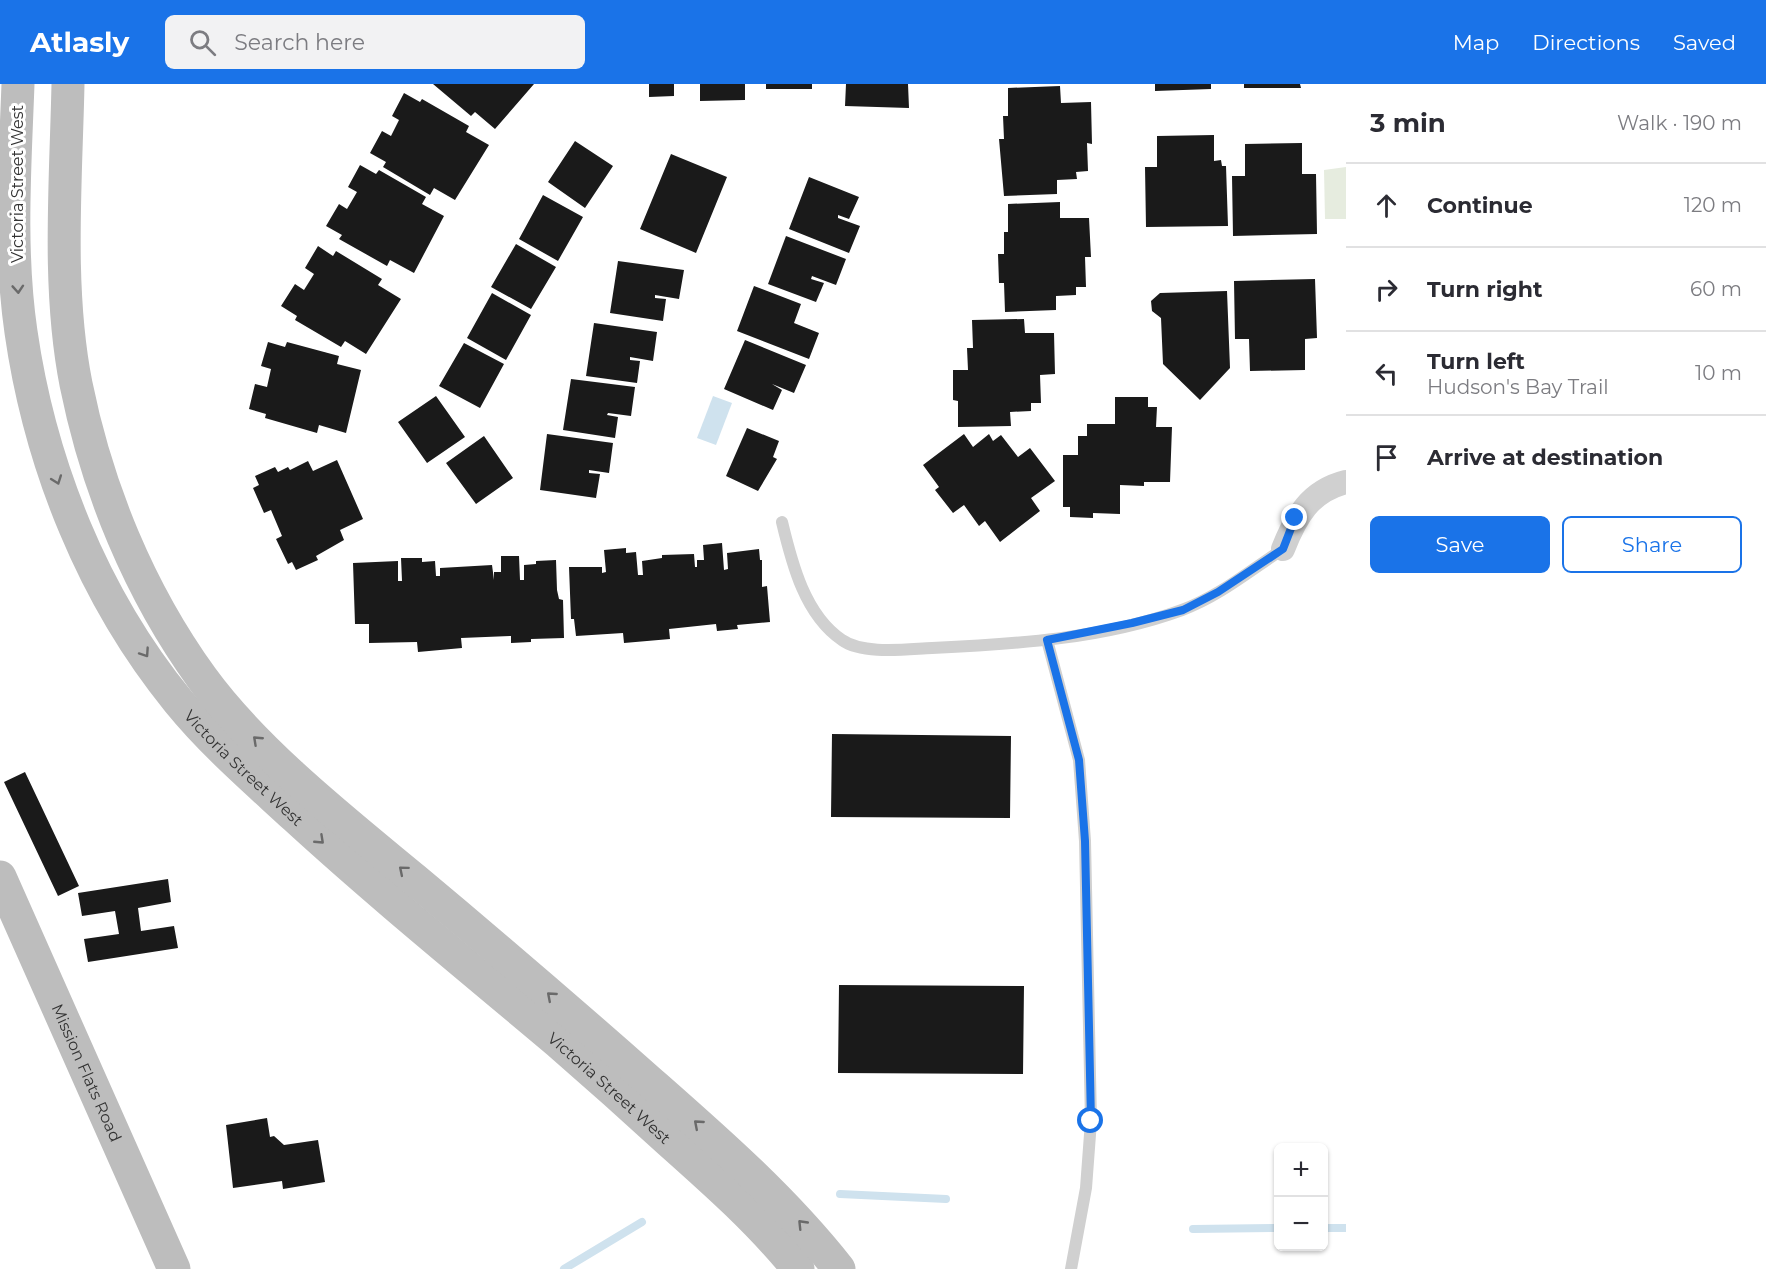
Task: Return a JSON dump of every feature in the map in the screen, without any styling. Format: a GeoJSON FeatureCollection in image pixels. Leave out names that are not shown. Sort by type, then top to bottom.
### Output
{"type":"FeatureCollection","features":[{"type":"Feature","properties":{"kind":"main road","name":"Victoria Street West"},"geometry":{"type":"LineString","coordinates":[[18,84],[13,227],[21,328],[32,393],[50,463],[73,525],[105,590],[142,649],[177,700],[224,752],[331,850],[585,1065],[719,1185],[798,1269]]}},
{"type":"Feature","properties":{"kind":"main road","name":"Victoria Street West"},"geometry":{"type":"LineString","coordinates":[[68,84],[65,227],[68,320],[76,382],[112,510],[141,577],[203,680],[250,734],[352,827],[485,939],[742,1163],[808,1230],[839,1269]]}},
{"type":"Feature","properties":{"kind":"main road","name":"Mission Flats Road"},"geometry":{"type":"LineString","coordinates":[[0,877],[174,1269]]}},
{"type":"Feature","properties":{"kind":"street"},"geometry":{"type":"LineString","coordinates":[[1283,549],[1295,518],[1312,497],[1334,485],[1346,482]]}},
{"type":"Feature","properties":{"kind":"lane"},"geometry":{"type":"LineString","coordinates":[[782,522],[788,548],[813,613],[844,642],[879,650],[1047,640],[1132,623],[1183,610],[1218,592],[1283,549]]}},
{"type":"Feature","properties":{"kind":"lane"},"geometry":{"type":"LineString","coordinates":[[1047,640],[1079,760],[1085,852],[1091,1121],[1086,1188],[1071,1269]]}},
{"type":"Feature","properties":{"kind":"shaded area"},"geometry":{"type":"Polygon","coordinates":[[[1346,167],[1346,219],[1325,219],[1324,170],[1346,167]]]}},
{"type":"Feature","properties":{"kind":"water"},"geometry":{"type":"Polygon","coordinates":[[[713,396],[732,403],[716,445],[697,438],[713,396]]]}},
{"type":"Feature","properties":{"kind":"building"},"geometry":{"type":"Polygon","coordinates":[[[433,84],[534,84],[495,129],[475,112],[471,116],[433,84]]]}},
{"type":"Feature","properties":{"kind":"building"},"geometry":{"type":"Polygon","coordinates":[[[649,84],[674,84],[674,96],[649,97],[649,84]]]}},
{"type":"Feature","properties":{"kind":"building"},"geometry":{"type":"Polygon","coordinates":[[[700,84],[745,84],[745,100],[700,101],[700,84]]]}},
{"type":"Feature","properties":{"kind":"building"},"geometry":{"type":"Polygon","coordinates":[[[766,84],[812,84],[812,89],[766,89],[766,84]]]}},
{"type":"Feature","properties":{"kind":"building"},"geometry":{"type":"Polygon","coordinates":[[[846,84],[908,84],[909,108],[845,106],[846,84]]]}},
{"type":"Feature","properties":{"kind":"building"},"geometry":{"type":"Polygon","coordinates":[[[1155,84],[1211,84],[1211,89],[1155,91],[1155,84]]]}},
{"type":"Feature","properties":{"kind":"building"},"geometry":{"type":"Polygon","coordinates":[[[1244,84],[1300,84],[1301,88],[1244,88],[1244,84]]]}},
{"type":"Feature","properties":{"kind":"building"},"geometry":{"type":"Polygon","coordinates":[[[1060,86],[1061,103],[1091,102],[1092,144],[1087,143],[1088,171],[1076,172],[1077,179],[1057,180],[1057,194],[1004,196],[999,139],[1004,139],[1003,116],[1008,116],[1008,88],[1060,86]]]}},
{"type":"Feature","properties":{"kind":"building"},"geometry":{"type":"Polygon","coordinates":[[[404,93],[420,102],[422,99],[469,126],[466,132],[489,145],[455,200],[434,188],[430,195],[383,167],[386,162],[370,153],[382,131],[391,136],[399,120],[392,116],[404,93]]]}},
{"type":"Feature","properties":{"kind":"building"},"geometry":{"type":"Polygon","coordinates":[[[1214,135],[1214,161],[1221,160],[1222,166],[1226,166],[1228,226],[1146,227],[1145,167],[1157,167],[1157,136],[1214,135]]]}},
{"type":"Feature","properties":{"kind":"building"},"geometry":{"type":"Polygon","coordinates":[[[575,141],[613,166],[585,208],[548,182],[575,141]]]}},
{"type":"Feature","properties":{"kind":"building"},"geometry":{"type":"Polygon","coordinates":[[[1302,143],[1302,174],[1316,174],[1317,234],[1233,236],[1232,176],[1245,176],[1245,144],[1302,143]]]}},
{"type":"Feature","properties":{"kind":"building"},"geometry":{"type":"Polygon","coordinates":[[[671,154],[727,177],[696,253],[640,229],[671,154]]]}},
{"type":"Feature","properties":{"kind":"building"},"geometry":{"type":"Polygon","coordinates":[[[360,165],[376,174],[379,170],[426,197],[422,204],[444,216],[414,273],[390,260],[387,266],[339,239],[342,235],[326,226],[339,204],[347,209],[357,192],[348,187],[360,165]]]}},
{"type":"Feature","properties":{"kind":"building"},"geometry":{"type":"Polygon","coordinates":[[[809,177],[859,197],[849,219],[838,215],[838,218],[860,226],[849,253],[789,229],[809,177]]]}},
{"type":"Feature","properties":{"kind":"building"},"geometry":{"type":"Polygon","coordinates":[[[543,195],[583,217],[558,261],[519,239],[543,195]]]}},
{"type":"Feature","properties":{"kind":"building"},"geometry":{"type":"Polygon","coordinates":[[[1060,202],[1060,218],[1089,218],[1091,257],[1085,257],[1086,287],[1076,287],[1076,295],[1056,296],[1056,310],[1005,312],[1004,283],[999,283],[998,254],[1004,254],[1004,232],[1008,232],[1008,204],[1060,202]]]}},
{"type":"Feature","properties":{"kind":"building"},"geometry":{"type":"Polygon","coordinates":[[[786,236],[846,259],[836,285],[812,276],[811,279],[824,283],[816,302],[768,284],[786,236]]]}},
{"type":"Feature","properties":{"kind":"building"},"geometry":{"type":"Polygon","coordinates":[[[516,244],[556,267],[531,309],[491,287],[516,244]]]}},
{"type":"Feature","properties":{"kind":"building"},"geometry":{"type":"Polygon","coordinates":[[[318,246],[333,256],[336,251],[382,279],[378,285],[401,299],[366,354],[345,341],[341,347],[295,320],[297,316],[281,306],[295,284],[304,290],[314,274],[305,268],[318,246]]]}},
{"type":"Feature","properties":{"kind":"building"},"geometry":{"type":"Polygon","coordinates":[[[618,261],[684,270],[679,299],[655,295],[655,298],[666,299],[663,321],[610,313],[618,261]]]}},
{"type":"Feature","properties":{"kind":"building"},"geometry":{"type":"Polygon","coordinates":[[[1315,279],[1317,338],[1305,339],[1305,370],[1250,371],[1249,339],[1235,339],[1234,281],[1315,279]]]}},
{"type":"Feature","properties":{"kind":"building"},"geometry":{"type":"Polygon","coordinates":[[[754,286],[801,304],[794,323],[819,333],[809,359],[737,331],[754,286]]]}},
{"type":"Feature","properties":{"kind":"building"},"geometry":{"type":"Polygon","coordinates":[[[1227,291],[1230,368],[1200,400],[1163,364],[1161,318],[1152,311],[1151,301],[1160,293],[1227,291]]]}},
{"type":"Feature","properties":{"kind":"building"},"geometry":{"type":"Polygon","coordinates":[[[492,293],[531,315],[506,360],[467,338],[492,293]]]}},
{"type":"Feature","properties":{"kind":"building"},"geometry":{"type":"Polygon","coordinates":[[[1024,319],[1025,333],[1054,333],[1055,374],[1040,375],[1041,403],[1031,403],[1031,411],[1010,412],[1011,426],[958,427],[958,401],[953,400],[953,370],[968,370],[967,348],[973,348],[972,320],[1024,319]]]}},
{"type":"Feature","properties":{"kind":"building"},"geometry":{"type":"Polygon","coordinates":[[[594,323],[657,332],[653,361],[630,357],[630,360],[640,361],[637,383],[586,376],[594,323]]]}},
{"type":"Feature","properties":{"kind":"building"},"geometry":{"type":"Polygon","coordinates":[[[745,340],[806,365],[794,393],[772,384],[782,390],[773,410],[724,389],[745,340]]]}},
{"type":"Feature","properties":{"kind":"building"},"geometry":{"type":"Polygon","coordinates":[[[268,342],[285,347],[287,342],[339,356],[337,364],[361,370],[346,433],[319,425],[317,433],[265,418],[266,414],[249,409],[255,384],[267,387],[271,369],[261,366],[268,342]]]}},
{"type":"Feature","properties":{"kind":"building"},"geometry":{"type":"Polygon","coordinates":[[[464,343],[504,364],[480,408],[439,386],[464,343]]]}},
{"type":"Feature","properties":{"kind":"building"},"geometry":{"type":"Polygon","coordinates":[[[571,379],[635,387],[631,416],[608,413],[607,415],[618,417],[615,438],[563,430],[571,379]]]}},
{"type":"Feature","properties":{"kind":"building"},"geometry":{"type":"Polygon","coordinates":[[[436,396],[465,437],[427,463],[398,422],[436,396]]]}},
{"type":"Feature","properties":{"kind":"building"},"geometry":{"type":"Polygon","coordinates":[[[1115,397],[1148,397],[1148,407],[1157,407],[1156,427],[1172,427],[1170,482],[1144,482],[1144,486],[1120,485],[1120,514],[1093,513],[1093,518],[1070,517],[1070,507],[1063,507],[1063,455],[1078,455],[1078,436],[1087,436],[1087,424],[1115,424],[1115,397]]]}},
{"type":"Feature","properties":{"kind":"building"},"geometry":{"type":"Polygon","coordinates":[[[747,428],[779,441],[773,457],[777,459],[758,491],[726,476],[747,428]]]}},
{"type":"Feature","properties":{"kind":"building"},"geometry":{"type":"Polygon","coordinates":[[[547,434],[613,443],[609,473],[589,470],[589,473],[600,474],[596,498],[540,490],[547,434]]]}},
{"type":"Feature","properties":{"kind":"building"},"geometry":{"type":"Polygon","coordinates":[[[964,434],[973,447],[989,434],[993,441],[1001,435],[1018,457],[1030,448],[1055,481],[1031,498],[1040,511],[1000,542],[985,521],[979,526],[964,505],[953,513],[935,490],[939,487],[923,465],[964,434]]]}},
{"type":"Feature","properties":{"kind":"building"},"geometry":{"type":"Polygon","coordinates":[[[484,436],[513,478],[476,504],[446,463],[484,436]]]}},
{"type":"Feature","properties":{"kind":"building"},"geometry":{"type":"Polygon","coordinates":[[[337,460],[363,519],[340,530],[344,540],[316,556],[318,560],[296,570],[292,562],[288,564],[276,539],[282,536],[271,510],[264,513],[253,488],[259,485],[255,476],[275,467],[278,472],[288,467],[290,470],[308,461],[313,471],[337,460]]]}},
{"type":"Feature","properties":{"kind":"building"},"geometry":{"type":"Polygon","coordinates":[[[722,543],[724,570],[728,569],[727,553],[759,549],[760,560],[762,560],[762,587],[767,586],[770,622],[737,625],[738,629],[717,631],[716,624],[669,629],[670,639],[624,643],[623,633],[576,636],[574,619],[571,619],[569,567],[602,567],[602,573],[606,572],[604,550],[626,548],[626,553],[636,552],[638,575],[643,575],[642,561],[662,558],[662,555],[694,554],[695,567],[697,567],[697,560],[704,560],[703,545],[722,543]]]}},
{"type":"Feature","properties":{"kind":"building"},"geometry":{"type":"Polygon","coordinates":[[[501,556],[519,556],[520,580],[524,580],[524,565],[536,564],[536,561],[556,560],[557,590],[559,599],[563,600],[564,638],[531,639],[531,642],[511,643],[511,636],[461,638],[462,648],[418,652],[417,642],[369,643],[369,624],[355,624],[353,563],[398,561],[398,581],[402,581],[401,558],[422,558],[422,562],[435,561],[436,576],[440,576],[440,568],[492,565],[494,580],[494,572],[501,572],[501,556]]]}},
{"type":"Feature","properties":{"kind":"building"},"geometry":{"type":"Polygon","coordinates":[[[832,734],[1011,736],[1010,818],[831,817],[832,734]]]}},
{"type":"Feature","properties":{"kind":"building"},"geometry":{"type":"Polygon","coordinates":[[[25,772],[79,886],[58,896],[4,782],[25,772]]]}},
{"type":"Feature","properties":{"kind":"building"},"geometry":{"type":"Polygon","coordinates":[[[168,879],[171,902],[138,908],[141,931],[174,926],[178,948],[88,962],[84,939],[119,934],[115,911],[82,916],[78,893],[168,879]]]}},
{"type":"Feature","properties":{"kind":"building"},"geometry":{"type":"Polygon","coordinates":[[[839,985],[1024,986],[1023,1074],[838,1073],[839,985]]]}},
{"type":"Feature","properties":{"kind":"building"},"geometry":{"type":"Polygon","coordinates":[[[267,1118],[270,1137],[274,1136],[284,1145],[318,1140],[325,1182],[283,1189],[282,1181],[233,1188],[226,1125],[267,1118]]]}},
{"type":"Feature","properties":{"kind":"waterway"},"geometry":{"type":"LineString","coordinates":[[840,1194],[946,1199]]}},
{"type":"Feature","properties":{"kind":"waterway"},"geometry":{"type":"LineString","coordinates":[[564,1269],[642,1222]]}},
{"type":"Feature","properties":{"kind":"waterway"},"geometry":{"type":"LineString","coordinates":[[1193,1229],[1274,1228]]}},
{"type":"Feature","properties":{"kind":"waterway"},"geometry":{"type":"LineString","coordinates":[[1328,1228],[1346,1228]]}},
{"type":"Feature","properties":{"kind":"route"},"geometry":{"type":"LineString","coordinates":[[1091,1121],[1085,841],[1079,760],[1067,706],[1047,640],[1183,610],[1218,592],[1283,549],[1295,518]]}}]}
